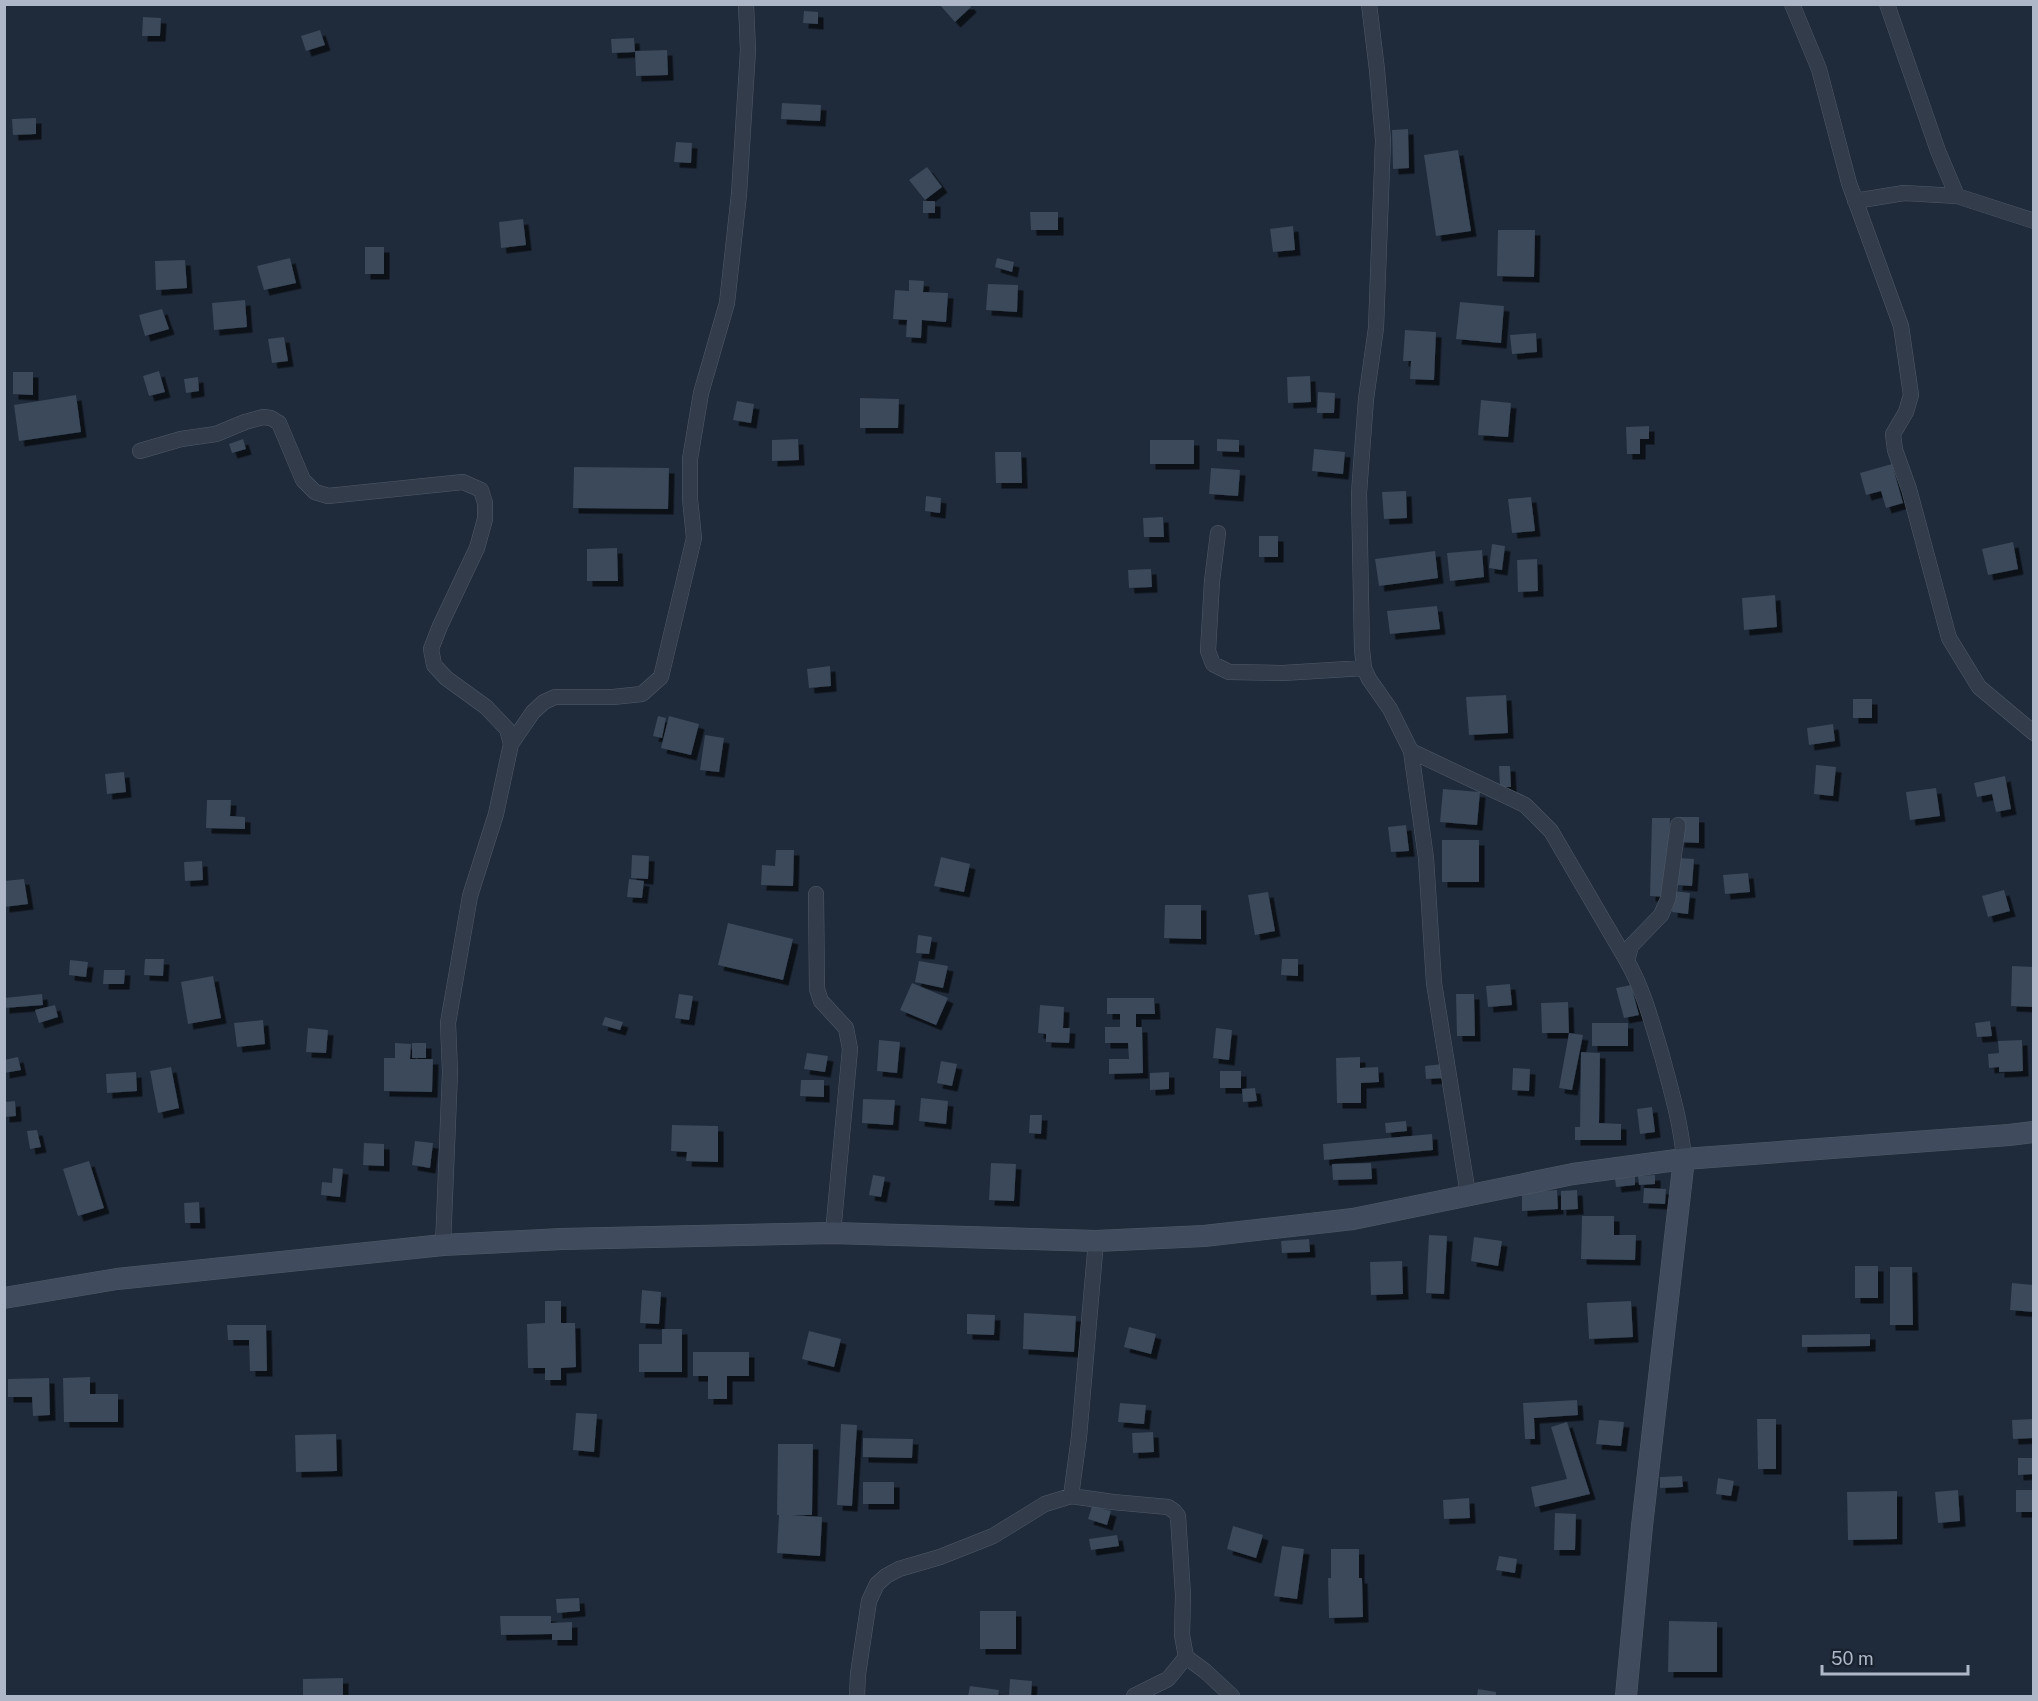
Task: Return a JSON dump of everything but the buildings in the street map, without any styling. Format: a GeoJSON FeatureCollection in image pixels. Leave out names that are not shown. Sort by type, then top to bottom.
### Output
{"type":"FeatureCollection","features":[{"type":"Feature","properties":{"kind":"main road"},"geometry":{"type":"LineString","coordinates":[[4,1298],[117,1279],[443,1245],[562,1239],[833,1233],[1096,1241],[1204,1236],[1353,1219],[1573,1174],[1684,1159],[2034,1132]]}},
{"type":"Feature","properties":{"kind":"main road"},"geometry":{"type":"LineString","coordinates":[[1626,1696],[1642,1526],[1684,1159]]}},
{"type":"Feature","properties":{"kind":"street"},"geometry":{"type":"LineString","coordinates":[[443,1245],[450,1072],[448,1023],[470,896],[496,814],[511,744],[533,712],[544,702],[555,697],[613,697],[642,694],[661,677],[694,538],[690,499],[690,459],[701,393],[727,303],[740,172],[748,50],[746,4]]}},
{"type":"Feature","properties":{"kind":"street"},"geometry":{"type":"LineString","coordinates":[[1369,4],[1383,140],[1376,328],[1366,399],[1359,493],[1364,668],[1369,680],[1390,709],[1411,752],[1426,858],[1434,983],[1468,1194]]}},
{"type":"Feature","properties":{"kind":"street"},"geometry":{"type":"LineString","coordinates":[[1792,4],[1819,69],[1849,183],[1901,326],[1911,395],[1906,411],[1893,434],[1895,450],[1912,499],[1948,638],[1979,687],[2034,733]]}},
{"type":"Feature","properties":{"kind":"street"},"geometry":{"type":"LineString","coordinates":[[1887,4],[1938,151],[1957,196]]}},
{"type":"Feature","properties":{"kind":"street"},"geometry":{"type":"LineString","coordinates":[[1855,201],[1904,193],[1957,196],[2034,221]]}},
{"type":"Feature","properties":{"kind":"street"},"geometry":{"type":"LineString","coordinates":[[140,451],[181,439],[216,434],[263,417],[271,418],[279,423],[303,480],[315,492],[328,496],[463,482],[482,490],[485,519],[477,548],[431,649],[434,665],[446,678],[486,707],[507,729],[511,744]]}},
{"type":"Feature","properties":{"kind":"street"},"geometry":{"type":"LineString","coordinates":[[1218,534],[1212,582],[1208,651],[1213,664],[1229,672],[1283,673],[1364,668]]}},
{"type":"Feature","properties":{"kind":"street"},"geometry":{"type":"LineString","coordinates":[[1411,752],[1525,805],[1551,831],[1637,979],[1649,1010],[1681,1130],[1684,1159]]}},
{"type":"Feature","properties":{"kind":"street"},"geometry":{"type":"LineString","coordinates":[[1627,961],[1631,946],[1661,915],[1668,899],[1678,825]]}},
{"type":"Feature","properties":{"kind":"street"},"geometry":{"type":"LineString","coordinates":[[816,894],[817,989],[821,1001],[846,1028],[850,1049],[833,1233]]}},
{"type":"Feature","properties":{"kind":"street"},"geometry":{"type":"LineString","coordinates":[[1071,1496],[1079,1437],[1096,1241]]}},
{"type":"Feature","properties":{"kind":"street"},"geometry":{"type":"LineString","coordinates":[[857,1696],[869,1601],[877,1584],[886,1575],[993,1536],[1044,1504],[1071,1496],[1168,1507],[1174,1510],[1178,1516],[1183,1595],[1182,1635],[1186,1658],[1205,1671],[1232,1696]]}},
{"type":"Feature","properties":{"kind":"street"},"geometry":{"type":"LineString","coordinates":[[1134,1696],[1168,1679],[1186,1658]]}}]}
